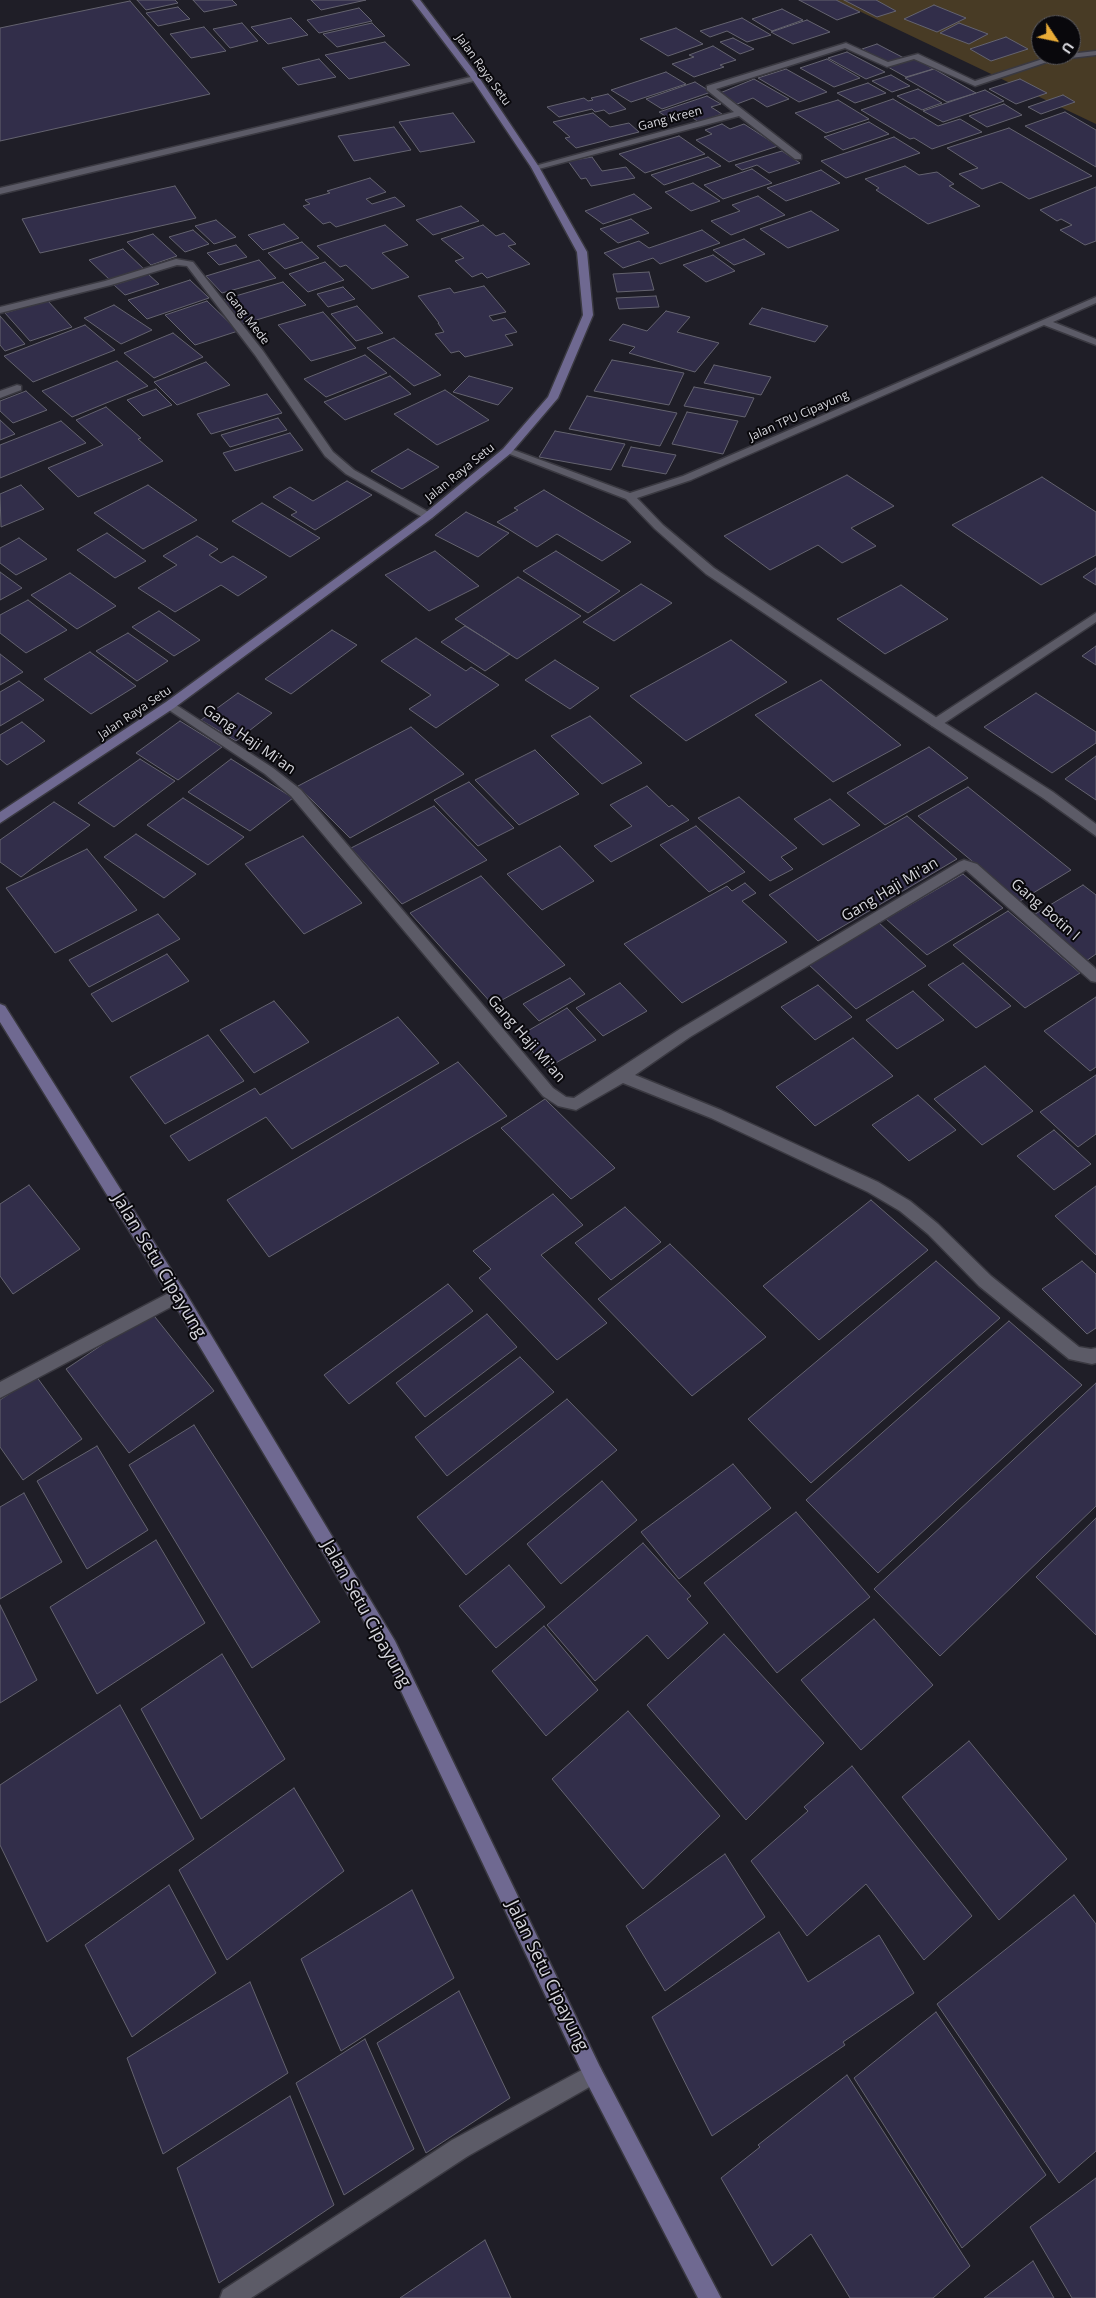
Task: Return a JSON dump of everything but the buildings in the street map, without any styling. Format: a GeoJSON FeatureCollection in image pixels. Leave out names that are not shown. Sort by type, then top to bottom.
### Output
{"type":"FeatureCollection","features":[{"type":"Feature","properties":{"kind":"street","name":"Jalan Raya Setu"},"geometry":{"type":"LineString","coordinates":[[0,818],[170,705],[428,516],[508,451],[553,398],[588,315],[582,252],[535,167],[475,78],[416,0]]}},
{"type":"Feature","properties":{"kind":"street"},"geometry":{"type":"LineString","coordinates":[[798,157],[710,88],[846,45],[887,65],[915,56],[975,84],[1052,58],[1096,53]]}},
{"type":"Feature","properties":{"kind":"street"},"geometry":{"type":"LineString","coordinates":[[0,191],[475,78]]}},
{"type":"Feature","properties":{"kind":"street","name":"Gang Kreen"},"geometry":{"type":"LineString","coordinates":[[535,167],[740,113]]}},
{"type":"Feature","properties":{"kind":"street","name":"Gang Mede"},"geometry":{"type":"LineString","coordinates":[[0,310],[108,283],[176,262],[190,264],[259,353],[329,454],[350,472],[428,516]]}},
{"type":"Feature","properties":{"kind":"street","name":"Jalan TPU Cipayung"},"geometry":{"type":"LineString","coordinates":[[630,497],[687,478],[1096,300]]}},
{"type":"Feature","properties":{"kind":"street"},"geometry":{"type":"LineString","coordinates":[[1044,322],[1096,342]]}},
{"type":"Feature","properties":{"kind":"street"},"geometry":{"type":"LineString","coordinates":[[0,395],[17,388]]}},
{"type":"Feature","properties":{"kind":"street"},"geometry":{"type":"LineString","coordinates":[[508,451],[630,497],[659,527],[710,571],[936,723],[1048,795],[1096,831]]}},
{"type":"Feature","properties":{"kind":"street"},"geometry":{"type":"LineString","coordinates":[[936,723],[1096,617]]}},
{"type":"Feature","properties":{"kind":"street","name":"Gang Haji Mi'an"},"geometry":{"type":"LineString","coordinates":[[170,705],[268,771],[296,794],[548,1092],[563,1102],[576,1104],[686,1033],[957,868],[964,865],[972,867]]}},
{"type":"Feature","properties":{"kind":"street","name":"Gang Botin I"},"geometry":{"type":"LineString","coordinates":[[972,867],[1096,977]]}},
{"type":"Feature","properties":{"kind":"street","name":"Jalan Setu Cipayung"},"geometry":{"type":"LineString","coordinates":[[0,1010],[178,1295],[389,1647],[593,2074],[710,2298]]}},
{"type":"Feature","properties":{"kind":"street"},"geometry":{"type":"LineString","coordinates":[[622,1076],[733,1122],[873,1187],[905,1206],[933,1229],[985,1280],[1076,1354],[1092,1357],[1096,1355]]}},
{"type":"Feature","properties":{"kind":"street"},"geometry":{"type":"LineString","coordinates":[[0,1390],[178,1295]]}},
{"type":"Feature","properties":{"kind":"street"},"geometry":{"type":"LineString","coordinates":[[231,2298],[460,2148],[593,2074]]}},
{"type":"Feature","properties":{"kind":"shaded area"},"geometry":{"type":"Polygon","coordinates":[[[836,0],[1096,0],[1096,124],[836,0]]]}}]}
